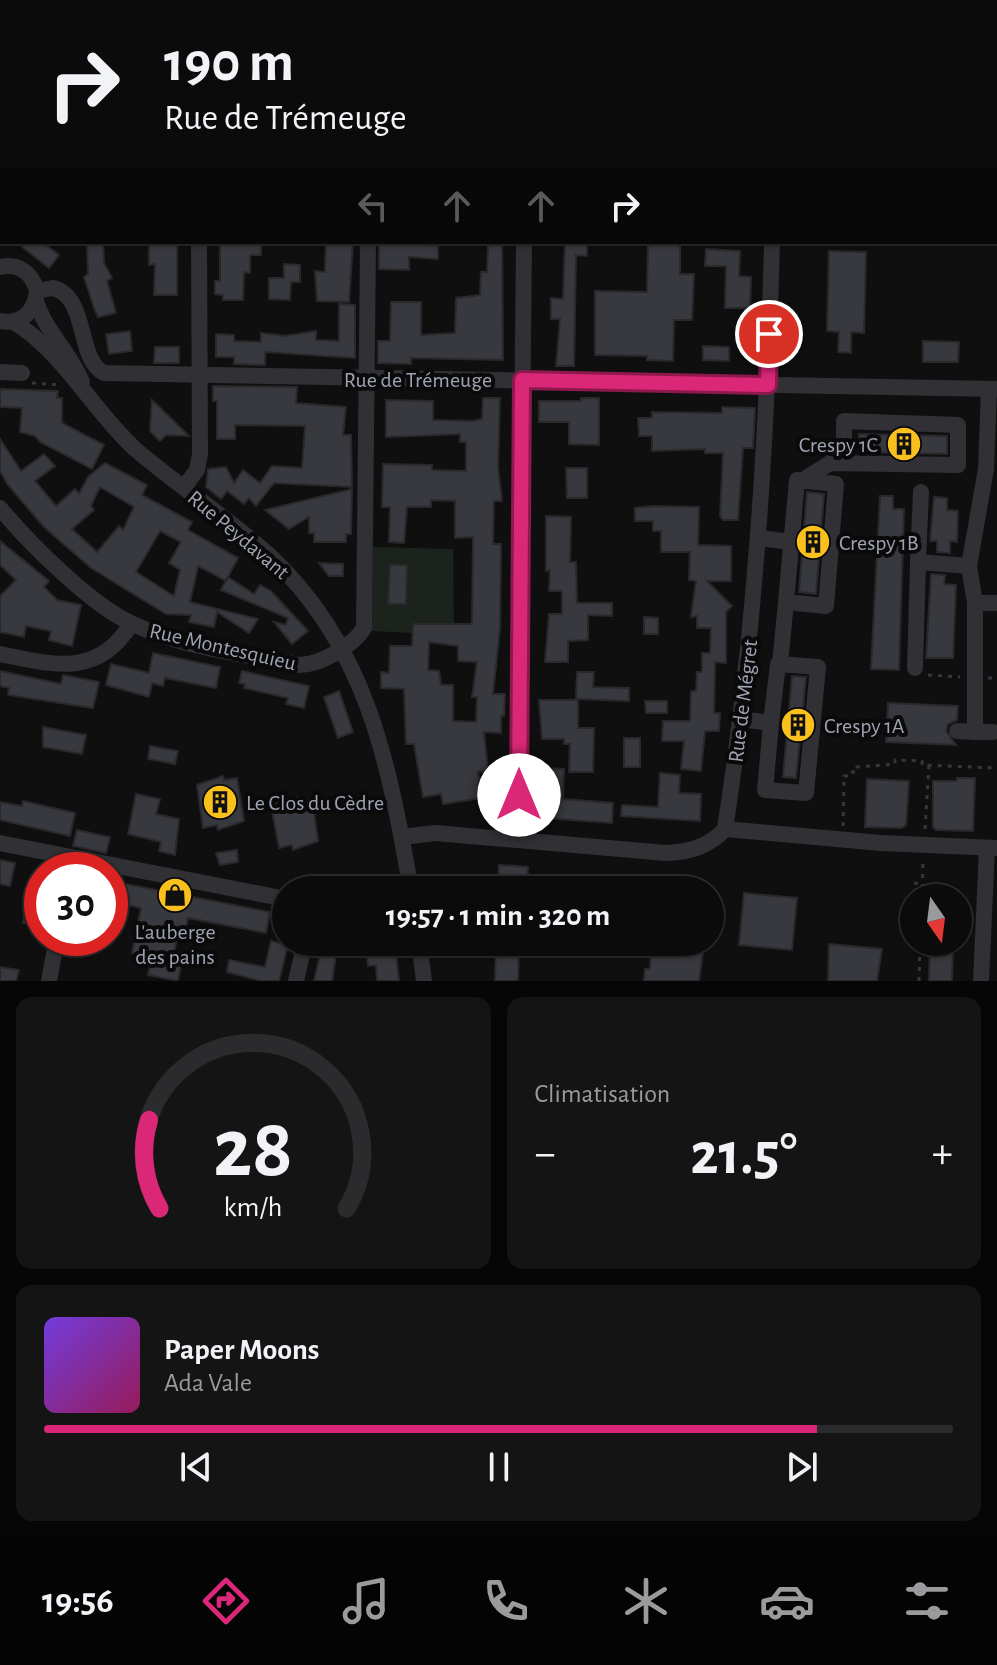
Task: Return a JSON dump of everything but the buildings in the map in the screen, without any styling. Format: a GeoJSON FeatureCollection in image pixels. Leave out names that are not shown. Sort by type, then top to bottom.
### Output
{"type":"FeatureCollection","features":[{"type":"Feature","properties":{"kind":"street"},"geometry":{"type":"LineString","coordinates":[[184,487],[199,463],[199,244]]}},
{"type":"Feature","properties":{"kind":"street"},"geometry":{"type":"LineString","coordinates":[[343,648],[357,640],[364,628],[368,244]]}},
{"type":"Feature","properties":{"kind":"street"},"geometry":{"type":"LineString","coordinates":[[518,840],[524,244]]}},
{"type":"Feature","properties":{"kind":"street","name":"Rue de Mégret"},"geometry":{"type":"LineString","coordinates":[[725,829],[741,719],[759,538],[772,244]]}},
{"type":"Feature","properties":{"kind":"street"},"geometry":{"type":"LineString","coordinates":[[3,264],[30,275],[36,296],[26,317],[7,322]]}},
{"type":"Feature","properties":{"kind":"street","name":"Rue de Trémeuge"},"geometry":{"type":"LineString","coordinates":[[36,296],[53,288],[63,294],[79,320],[93,362],[100,372],[993,389]]}},
{"type":"Feature","properties":{"kind":"street","name":"Rue Peydavant"},"geometry":{"type":"LineString","coordinates":[[36,296],[40,316],[73,361],[83,385]]}},
{"type":"Feature","properties":{"kind":"street","name":"Rue Peydavant"},"geometry":{"type":"LineString","coordinates":[[7,322],[83,385],[121,435],[268,554],[300,586],[355,670],[387,762],[409,876]]}},
{"type":"Feature","properties":{"kind":"street"},"geometry":{"type":"LineString","coordinates":[[0,372],[22,373]]}},
{"type":"Feature","properties":{"kind":"street"},"geometry":{"type":"LineString","coordinates":[[975,732],[975,603],[969,566],[986,469],[993,389]]}},
{"type":"Feature","properties":{"kind":"street"},"geometry":{"type":"LineString","coordinates":[[803,480],[830,463],[844,446],[844,421],[958,425],[958,465],[830,463]]}},
{"type":"Feature","properties":{"kind":"street"},"geometry":{"type":"LineString","coordinates":[[780,664],[818,667],[806,793],[765,790],[771,723],[780,664],[797,480],[836,484],[826,606],[786,602]]}},
{"type":"Feature","properties":{"kind":"street"},"geometry":{"type":"LineString","coordinates":[[915,668],[921,492]]}},
{"type":"Feature","properties":{"kind":"street","name":"Rue Montesquieu"},"geometry":{"type":"LineString","coordinates":[[0,508],[55,564],[131,624],[181,640],[299,665],[307,665],[343,648]]}},
{"type":"Feature","properties":{"kind":"street"},"geometry":{"type":"LineString","coordinates":[[759,538],[791,542]]}},
{"type":"Feature","properties":{"kind":"street"},"geometry":{"type":"LineString","coordinates":[[918,562],[969,566]]}},
{"type":"Feature","properties":{"kind":"street"},"geometry":{"type":"LineString","coordinates":[[975,603],[997,603]]}},
{"type":"Feature","properties":{"kind":"street"},"geometry":{"type":"LineString","coordinates":[[0,654],[51,665],[96,658],[118,646],[131,624]]}},
{"type":"Feature","properties":{"kind":"street"},"geometry":{"type":"LineString","coordinates":[[741,719],[771,723]]}},
{"type":"Feature","properties":{"kind":"street"},"geometry":{"type":"LineString","coordinates":[[957,731],[993,732]]}},
{"type":"Feature","properties":{"kind":"street"},"geometry":{"type":"LineString","coordinates":[[402,837],[435,833],[679,852],[707,844],[725,829],[843,840],[924,852],[992,848],[981,981]]}},
{"type":"Feature","properties":{"kind":"street"},"geometry":{"type":"LineString","coordinates":[[0,843],[30,852]]}},
{"type":"Feature","properties":{"kind":"street"},"geometry":{"type":"LineString","coordinates":[[128,873],[272,897]]}},
{"type":"Feature","properties":{"kind":"street"},"geometry":{"type":"LineString","coordinates":[[49,981],[54,956]]}},
{"type":"Feature","properties":{"kind":"street"},"geometry":{"type":"LineString","coordinates":[[296,981],[302,956]]}},
{"type":"Feature","properties":{"kind":"street"},"geometry":{"type":"LineString","coordinates":[[421,956],[424,981]]}},
{"type":"Feature","properties":{"kind":"path"},"geometry":{"type":"LineString","coordinates":[[915,668],[915,674],[997,678]]}},
{"type":"Feature","properties":{"kind":"path"},"geometry":{"type":"LineString","coordinates":[[843,840],[844,776],[857,772],[857,767],[875,768],[875,764],[895,764],[895,760],[922,761],[922,765],[997,768]]}},
{"type":"Feature","properties":{"kind":"path"},"geometry":{"type":"LineString","coordinates":[[914,883],[922,884],[929,765]]}},
{"type":"Feature","properties":{"kind":"path"},"geometry":{"type":"LineString","coordinates":[[919,981],[920,956]]}},
{"type":"Feature","properties":{"kind":"shaded area"},"geometry":{"type":"Polygon","coordinates":[[[373,547],[453,549],[454,635],[372,631],[373,547]]]}},
{"type":"Feature","properties":{"kind":"place","name":"Crespy 1C"},"geometry":{"type":"Point","coordinates":[904,444]}},
{"type":"Feature","properties":{"kind":"place","name":"Crespy 1B"},"geometry":{"type":"Point","coordinates":[813,542]}},
{"type":"Feature","properties":{"kind":"place","name":"Crespy 1A"},"geometry":{"type":"Point","coordinates":[798,725]}},
{"type":"Feature","properties":{"kind":"place","name":"Le Clos du Cèdre"},"geometry":{"type":"Point","coordinates":[220,802]}},
{"type":"Feature","properties":{"kind":"place","name":"L'auberge des pains"},"geometry":{"type":"Point","coordinates":[175,895]}},
{"type":"Feature","properties":{"kind":"route"},"geometry":{"type":"LineString","coordinates":[[519,795],[522,380],[768,385],[769,334]]}}]}
